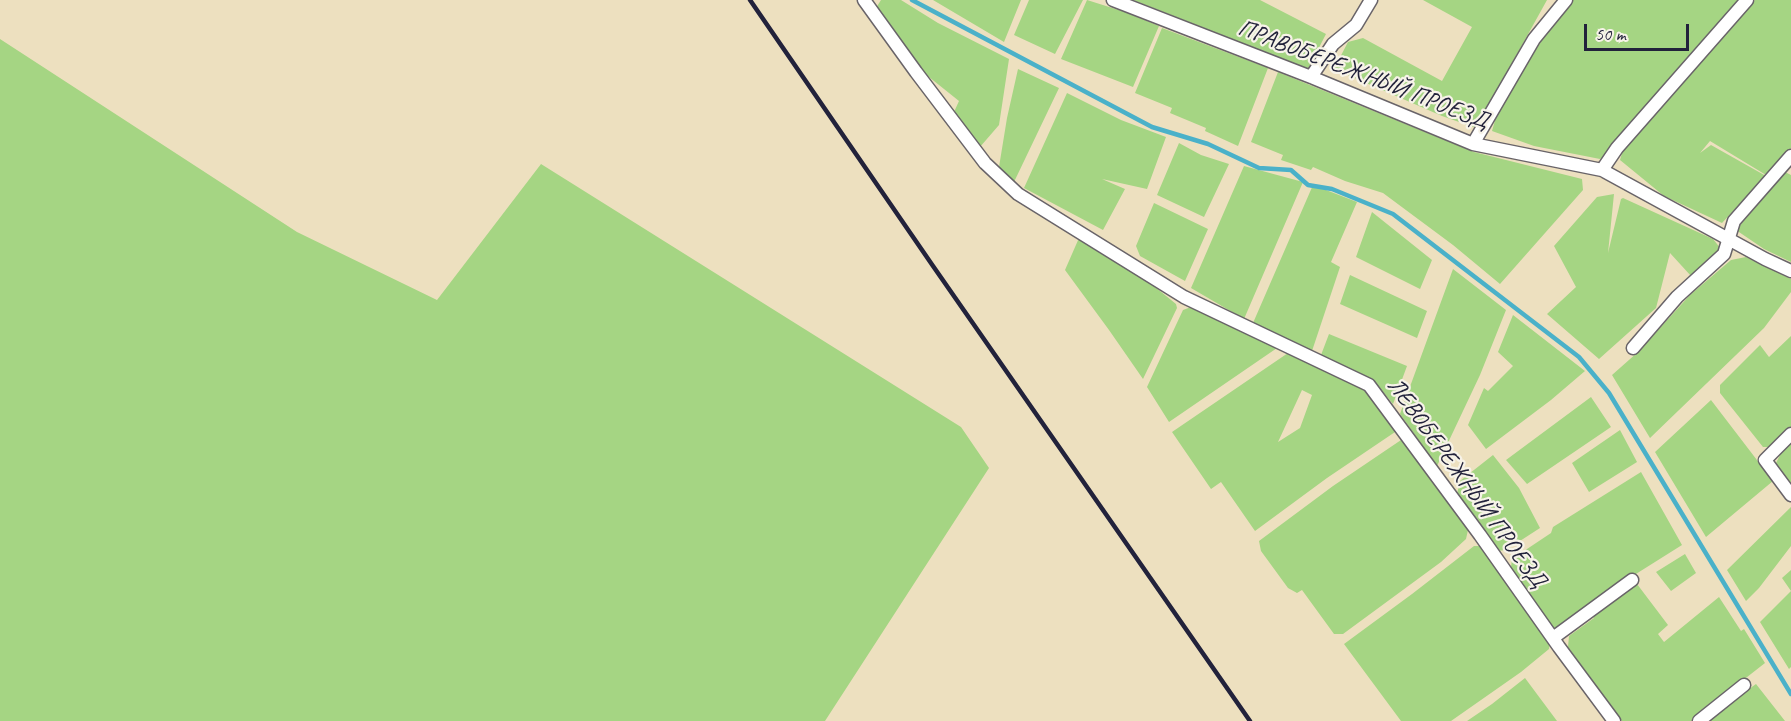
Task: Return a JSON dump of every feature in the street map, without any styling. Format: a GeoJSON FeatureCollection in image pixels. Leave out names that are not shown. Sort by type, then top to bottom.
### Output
{"type":"FeatureCollection","features":[{"type":"Feature","properties":{"kind":"street","name":"ЛЕВОБЕРЕЖНЫЙ ПРОЕЗД"},"geometry":{"type":"LineString","coordinates":[[864,0],[985,163],[1018,194],[1184,297],[1369,385],[1614,721]]}},
{"type":"Feature","properties":{"kind":"street","name":"ПРАВОБЕРЕЖНЫЙ ПРОЕЗД"},"geometry":{"type":"LineString","coordinates":[[1113,0],[1311,77],[1473,144],[1602,170],[1729,240],[1791,271]]}},
{"type":"Feature","properties":{"kind":"street"},"geometry":{"type":"LineString","coordinates":[[1311,77],[1333,44],[1356,26],[1371,0]]}},
{"type":"Feature","properties":{"kind":"street"},"geometry":{"type":"LineString","coordinates":[[1473,144],[1534,39],[1566,0]]}},
{"type":"Feature","properties":{"kind":"street"},"geometry":{"type":"LineString","coordinates":[[1602,170],[1617,148],[1747,0]]}},
{"type":"Feature","properties":{"kind":"street"},"geometry":{"type":"LineString","coordinates":[[1633,348],[1677,297],[1724,254],[1734,221],[1791,156]]}},
{"type":"Feature","properties":{"kind":"street"},"geometry":{"type":"LineString","coordinates":[[1791,434],[1765,460],[1791,495]]}},
{"type":"Feature","properties":{"kind":"street"},"geometry":{"type":"LineString","coordinates":[[1553,638],[1632,580]]}},
{"type":"Feature","properties":{"kind":"street"},"geometry":{"type":"LineString","coordinates":[[1699,721],[1744,685]]}},
{"type":"Feature","properties":{"kind":"green space"},"geometry":{"type":"Polygon","coordinates":[[[881,0],[901,0],[938,23],[1009,59],[999,125],[980,147],[954,112],[959,101],[919,69],[876,8],[881,0]]]}},
{"type":"Feature","properties":{"kind":"green space"},"geometry":{"type":"Polygon","coordinates":[[[933,0],[1021,0],[1004,42],[933,0]]]}},
{"type":"Feature","properties":{"kind":"green space"},"geometry":{"type":"Polygon","coordinates":[[[1029,0],[1083,0],[1055,54],[1014,35],[1029,0]]]}},
{"type":"Feature","properties":{"kind":"green space"},"geometry":{"type":"Polygon","coordinates":[[[1087,0],[1159,26],[1133,87],[1061,59],[1087,0]]]}},
{"type":"Feature","properties":{"kind":"green space"},"geometry":{"type":"Polygon","coordinates":[[[1133,0],[1260,0],[1326,34],[1308,69],[1133,0]]]}},
{"type":"Feature","properties":{"kind":"green space"},"geometry":{"type":"Polygon","coordinates":[[[1423,0],[1547,0],[1476,128],[1442,116],[1334,69],[1348,42],[1363,38],[1442,81],[1472,27],[1423,0]]]}},
{"type":"Feature","properties":{"kind":"green space"},"geometry":{"type":"Polygon","coordinates":[[[1571,0],[1741,0],[1600,159],[1534,146],[1492,131],[1498,110],[1542,40],[1571,0]]]}},
{"type":"Feature","properties":{"kind":"green space"},"geometry":{"type":"Polygon","coordinates":[[[1755,0],[1791,0],[1791,148],[1766,175],[1710,141],[1700,153],[1711,145],[1766,176],[1722,223],[1664,196],[1620,160],[1623,150],[1755,0]]]}},
{"type":"Feature","properties":{"kind":"green space"},"geometry":{"type":"Polygon","coordinates":[[[1162,28],[1268,68],[1238,146],[1205,131],[1206,128],[1170,113],[1172,108],[1135,93],[1162,28]]]}},
{"type":"Feature","properties":{"kind":"green space"},"geometry":{"type":"Polygon","coordinates":[[[0,39],[297,232],[437,300],[541,164],[961,427],[989,468],[825,721],[0,721],[0,39]]]}},
{"type":"Feature","properties":{"kind":"green space"},"geometry":{"type":"Polygon","coordinates":[[[1018,69],[1059,88],[1014,182],[999,167],[1018,69]]]}},
{"type":"Feature","properties":{"kind":"green space"},"geometry":{"type":"Polygon","coordinates":[[[1278,72],[1474,152],[1582,179],[1583,190],[1500,284],[1453,245],[1383,193],[1345,181],[1313,167],[1311,170],[1281,160],[1283,155],[1251,142],[1278,72]]]}},
{"type":"Feature","properties":{"kind":"green space"},"geometry":{"type":"Polygon","coordinates":[[[1067,93],[1121,120],[1166,137],[1147,189],[1102,179],[1125,189],[1103,230],[1024,188],[1067,93]]]}},
{"type":"Feature","properties":{"kind":"green space"},"geometry":{"type":"Polygon","coordinates":[[[1179,143],[1201,155],[1229,164],[1204,217],[1157,195],[1179,143]]]}},
{"type":"Feature","properties":{"kind":"green space"},"geometry":{"type":"Polygon","coordinates":[[[1244,166],[1303,182],[1244,319],[1191,288],[1244,166]]]}},
{"type":"Feature","properties":{"kind":"green space"},"geometry":{"type":"Polygon","coordinates":[[[1785,172],[1791,175],[1791,262],[1764,249],[1736,230],[1785,172]]]}},
{"type":"Feature","properties":{"kind":"green space"},"geometry":{"type":"Polygon","coordinates":[[[1313,185],[1357,202],[1331,262],[1340,267],[1312,351],[1253,323],[1313,185]]]}},
{"type":"Feature","properties":{"kind":"green space"},"geometry":{"type":"Polygon","coordinates":[[[1614,194],[1608,253],[1623,198],[1713,239],[1721,249],[1691,276],[1670,253],[1656,308],[1599,359],[1547,314],[1576,287],[1554,246],[1597,197],[1614,194]]]}},
{"type":"Feature","properties":{"kind":"green space"},"geometry":{"type":"Polygon","coordinates":[[[1154,203],[1208,229],[1185,281],[1140,256],[1136,246],[1154,203]]]}},
{"type":"Feature","properties":{"kind":"green space"},"geometry":{"type":"Polygon","coordinates":[[[1372,212],[1432,260],[1420,289],[1356,257],[1372,212]]]}},
{"type":"Feature","properties":{"kind":"green space"},"geometry":{"type":"Polygon","coordinates":[[[1079,238],[1155,287],[1176,304],[1177,308],[1143,379],[1065,270],[1079,238]]]}},
{"type":"Feature","properties":{"kind":"green space"},"geometry":{"type":"Polygon","coordinates":[[[1746,257],[1791,279],[1791,292],[1764,328],[1650,438],[1612,375],[1638,352],[1690,295],[1731,260],[1746,257]]]}},
{"type":"Feature","properties":{"kind":"green space"},"geometry":{"type":"Polygon","coordinates":[[[1453,269],[1506,310],[1480,375],[1437,466],[1400,414],[1453,269]]]}},
{"type":"Feature","properties":{"kind":"green space"},"geometry":{"type":"Polygon","coordinates":[[[1350,275],[1427,311],[1417,338],[1340,304],[1350,275]]]}},
{"type":"Feature","properties":{"kind":"green space"},"geometry":{"type":"Polygon","coordinates":[[[1191,307],[1277,348],[1169,422],[1147,387],[1183,310],[1191,307]]]}},
{"type":"Feature","properties":{"kind":"green space"},"geometry":{"type":"Polygon","coordinates":[[[1513,315],[1585,371],[1486,449],[1468,425],[1484,388],[1488,391],[1513,366],[1498,352],[1513,315]]]}},
{"type":"Feature","properties":{"kind":"green space"},"geometry":{"type":"Polygon","coordinates":[[[1329,334],[1407,366],[1393,404],[1373,380],[1321,355],[1329,334]]]}},
{"type":"Feature","properties":{"kind":"green space"},"geometry":{"type":"Polygon","coordinates":[[[1791,336],[1791,428],[1770,447],[1763,447],[1720,393],[1720,385],[1760,345],[1769,357],[1791,336]]]}},
{"type":"Feature","properties":{"kind":"green space"},"geometry":{"type":"Polygon","coordinates":[[[1288,353],[1368,392],[1398,430],[1255,531],[1221,482],[1211,489],[1172,432],[1288,353]],[[1302,390],[1278,442],[1300,428],[1312,395],[1302,390]]]}},
{"type":"Feature","properties":{"kind":"green space"},"geometry":{"type":"Polygon","coordinates":[[[1591,397],[1611,427],[1527,484],[1506,460],[1591,397]]]}},
{"type":"Feature","properties":{"kind":"green space"},"geometry":{"type":"Polygon","coordinates":[[[1711,400],[1773,481],[1706,537],[1655,452],[1711,400]]]}},
{"type":"Feature","properties":{"kind":"green space"},"geometry":{"type":"Polygon","coordinates":[[[1620,430],[1637,462],[1589,492],[1572,463],[1620,430]]]}},
{"type":"Feature","properties":{"kind":"green space"},"geometry":{"type":"Polygon","coordinates":[[[1404,438],[1468,530],[1466,539],[1441,562],[1343,634],[1334,634],[1302,590],[1297,593],[1288,588],[1261,551],[1259,541],[1333,486],[1404,438]]]}},
{"type":"Feature","properties":{"kind":"green space"},"geometry":{"type":"Polygon","coordinates":[[[1791,442],[1791,488],[1776,463],[1782,451],[1791,442]]]}},
{"type":"Feature","properties":{"kind":"green space"},"geometry":{"type":"Polygon","coordinates":[[[1493,455],[1519,488],[1540,528],[1506,550],[1497,551],[1457,494],[1460,481],[1493,455]]]}},
{"type":"Feature","properties":{"kind":"green space"},"geometry":{"type":"Polygon","coordinates":[[[1641,472],[1682,545],[1620,584],[1555,631],[1511,567],[1512,559],[1551,533],[1553,527],[1641,472]]]}},
{"type":"Feature","properties":{"kind":"green space"},"geometry":{"type":"Polygon","coordinates":[[[1791,507],[1791,546],[1759,588],[1746,601],[1727,570],[1791,507]]]}},
{"type":"Feature","properties":{"kind":"green space"},"geometry":{"type":"Polygon","coordinates":[[[1474,546],[1480,546],[1522,603],[1550,642],[1549,649],[1521,672],[1451,721],[1401,721],[1344,644],[1474,546]]]}},
{"type":"Feature","properties":{"kind":"green space"},"geometry":{"type":"Polygon","coordinates":[[[1685,554],[1696,573],[1671,591],[1656,572],[1685,554]]]}},
{"type":"Feature","properties":{"kind":"green space"},"geometry":{"type":"Polygon","coordinates":[[[1791,570],[1791,591],[1782,578],[1791,570]]]}},
{"type":"Feature","properties":{"kind":"green space"},"geometry":{"type":"Polygon","coordinates":[[[1637,584],[1668,625],[1658,634],[1664,642],[1719,597],[1741,631],[1744,629],[1765,663],[1691,721],[1622,721],[1568,647],[1569,636],[1594,618],[1592,615],[1637,584]]]}},
{"type":"Feature","properties":{"kind":"green space"},"geometry":{"type":"Polygon","coordinates":[[[1791,591],[1791,667],[1789,669],[1760,622],[1791,591]]]}},
{"type":"Feature","properties":{"kind":"green space"},"geometry":{"type":"Polygon","coordinates":[[[1525,678],[1557,721],[1467,721],[1492,704],[1525,678]]]}},
{"type":"Feature","properties":{"kind":"green space"},"geometry":{"type":"Polygon","coordinates":[[[1756,684],[1785,721],[1705,721],[1710,717],[1756,684]]]}},
{"type":"Feature","properties":{"kind":"waterway"},"geometry":{"type":"LineString","coordinates":[[912,0],[1152,127],[1208,144],[1259,168],[1291,170],[1308,185],[1332,189],[1393,214],[1579,357],[1609,393],[1791,694]]}},
{"type":"Feature","properties":{"kind":"railway"},"geometry":{"type":"LineString","coordinates":[[750,0],[1250,721]]}}]}
